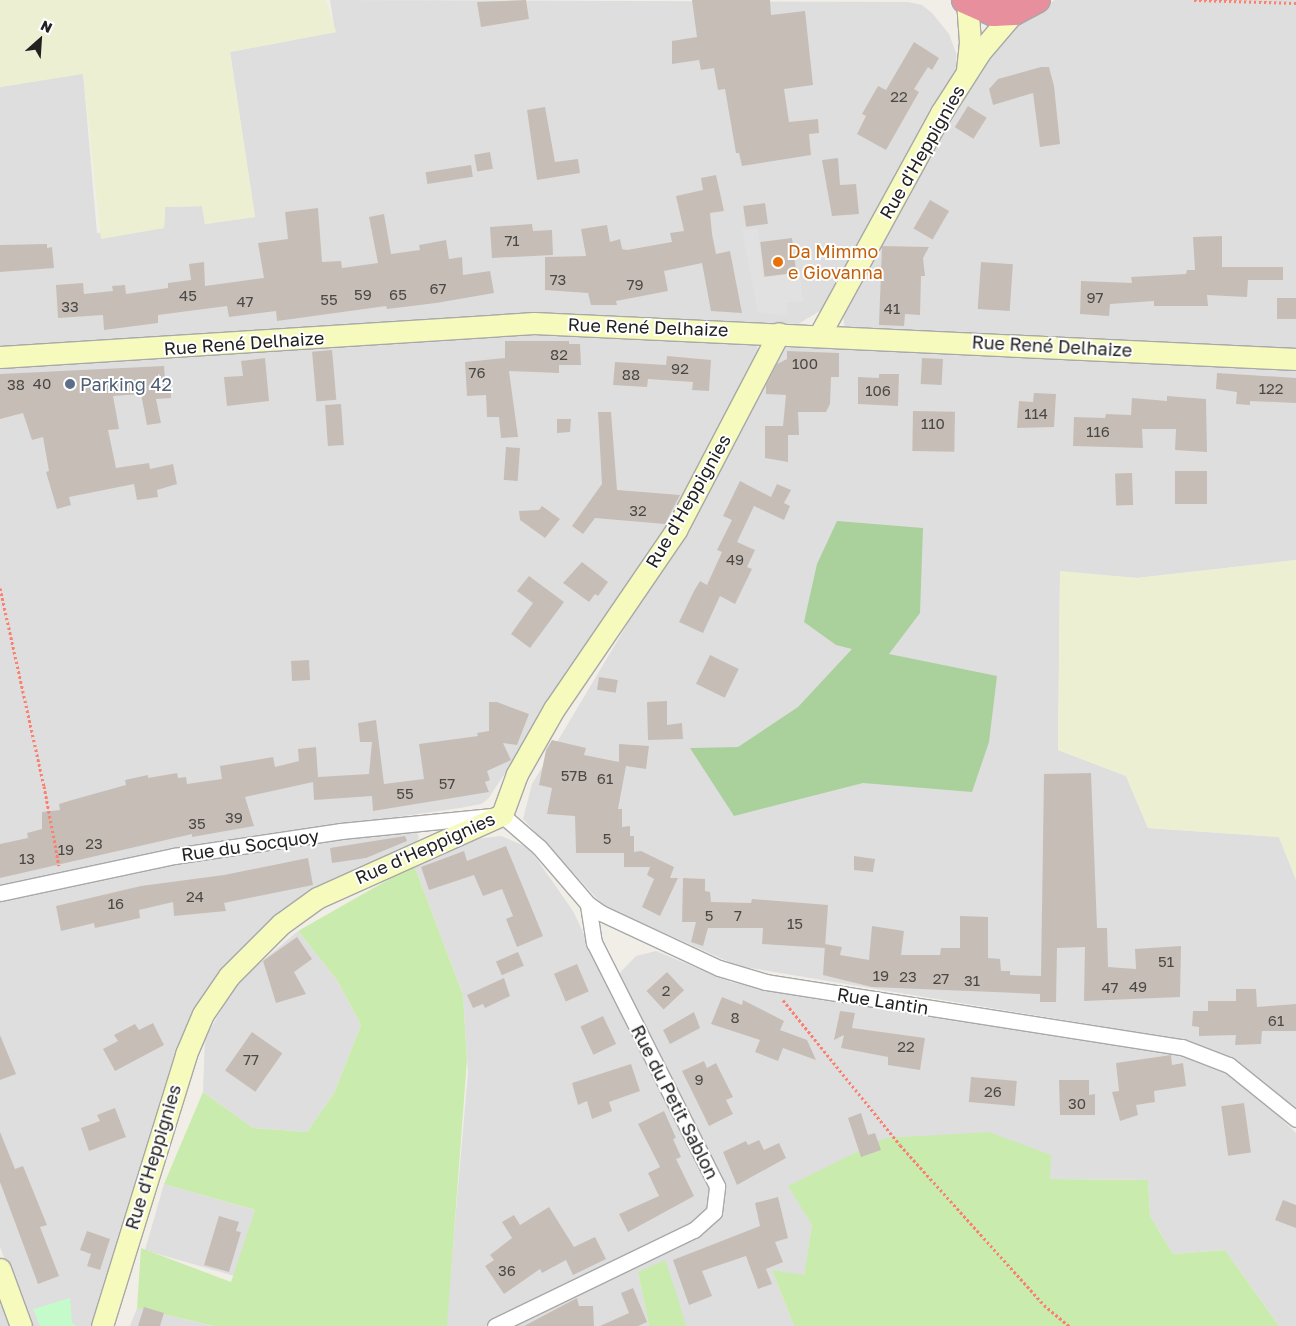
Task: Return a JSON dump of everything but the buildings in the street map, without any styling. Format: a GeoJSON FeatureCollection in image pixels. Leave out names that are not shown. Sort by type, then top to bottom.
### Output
{"type":"FeatureCollection","features":[{"type":"Feature","properties":{"kind":"highway"},"geometry":{"type":"LineString","coordinates":[[966,1],[994,13],[1014,12],[1037,0]]}},
{"type":"Feature","properties":{"kind":"street","name":"Rue d'Heppignies"},"geometry":{"type":"LineString","coordinates":[[966,1],[970,42],[966,75]]}},
{"type":"Feature","properties":{"kind":"street","name":"Rue d'Heppignies"},"geometry":{"type":"LineString","coordinates":[[820,334],[933,126],[966,75],[1014,12]]}},
{"type":"Feature","properties":{"kind":"street","name":"Rue René Delhaize"},"geometry":{"type":"LineString","coordinates":[[0,357],[534,323],[820,334],[1296,360]]}},
{"type":"Feature","properties":{"kind":"street","name":"Rue d'Heppignies"},"geometry":{"type":"LineString","coordinates":[[102,1326],[186,1054],[204,1014],[229,976],[275,929],[317,898],[502,814],[518,774],[554,709],[676,530],[779,333]]}},
{"type":"Feature","properties":{"kind":"street","name":"Rue du Socquoy"},"geometry":{"type":"LineString","coordinates":[[0,893],[182,855],[341,831],[502,814]]}},
{"type":"Feature","properties":{"kind":"street","name":"Rue Lantin"},"geometry":{"type":"LineString","coordinates":[[502,814],[539,847],[588,904],[623,925],[719,968],[766,982],[1182,1047],[1229,1065],[1271,1096],[1296,1119]]}},
{"type":"Feature","properties":{"kind":"street","name":"Rue du Petit Sablon"},"geometry":{"type":"LineString","coordinates":[[496,1326],[694,1230],[714,1212],[717,1186],[594,943],[588,904]]}},
{"type":"Feature","properties":{"kind":"street"},"geometry":{"type":"LineString","coordinates":[[0,1269],[21,1326]]}},
{"type":"Feature","properties":{"kind":"path"},"geometry":{"type":"LineString","coordinates":[[1194,0],[1296,3]]}},
{"type":"Feature","properties":{"kind":"path"},"geometry":{"type":"LineString","coordinates":[[0,588],[44,786],[62,880]]}},
{"type":"Feature","properties":{"kind":"path"},"geometry":{"type":"LineString","coordinates":[[766,982],[900,1145],[1044,1305],[1069,1326]]}},
{"type":"Feature","properties":{"kind":"shaded area"},"geometry":{"type":"Polygon","coordinates":[[[330,0],[908,2],[922,5],[932,13],[949,34],[956,53],[957,69],[825,308],[798,324],[545,314],[0,349],[0,87],[83,73],[97,233],[164,228],[165,207],[202,206],[205,224],[255,217],[230,52],[335,32],[330,0]]]}},
{"type":"Feature","properties":{"kind":"shaded area"},"geometry":{"type":"Polygon","coordinates":[[[1055,0],[1296,0],[1296,352],[848,328],[844,325],[843,313],[895,212],[973,78],[1020,21],[1055,0]]]}},
{"type":"Feature","properties":{"kind":"shaded area"},"geometry":{"type":"Polygon","coordinates":[[[758,228],[763,277],[800,273],[803,302],[786,302],[788,315],[758,313],[742,230],[758,228]]]}},
{"type":"Feature","properties":{"kind":"shaded area"},"geometry":{"type":"Polygon","coordinates":[[[521,330],[756,344],[758,349],[667,529],[488,799],[481,804],[460,808],[160,851],[0,886],[0,365],[521,330]]]}},
{"type":"Feature","properties":{"kind":"shaded area"},"geometry":{"type":"Polygon","coordinates":[[[779,333],[1296,367],[1296,560],[1137,578],[1060,572],[1058,750],[1126,776],[1148,828],[1279,837],[1296,880],[1296,1110],[1233,1061],[1213,1050],[1178,1039],[738,966],[604,906],[523,819],[532,784],[659,571],[697,517],[764,376],[779,333]]]}},
{"type":"Feature","properties":{"kind":"shaded area"},"geometry":{"type":"Polygon","coordinates":[[[413,829],[419,836],[417,843],[342,876],[218,978],[93,1326],[30,1326],[0,1247],[0,901],[167,864],[413,829]]]}},
{"type":"Feature","properties":{"kind":"shaded area"},"geometry":{"type":"Polygon","coordinates":[[[501,836],[529,848],[573,911],[608,985],[636,956],[656,951],[731,982],[814,999],[1172,1051],[1205,1062],[1226,1074],[1261,1099],[1296,1133],[1296,1326],[1279,1326],[1225,1250],[1173,1254],[1150,1216],[1148,1180],[1050,1179],[789,1186],[812,1225],[804,1276],[772,1270],[794,1326],[685,1326],[638,1272],[649,1326],[446,1326],[468,1072],[463,995],[414,865],[467,840],[501,836]]]}},
{"type":"Feature","properties":{"kind":"shaded area"},"geometry":{"type":"Polygon","coordinates":[[[298,931],[337,980],[361,1025],[334,1093],[307,1132],[253,1128],[203,1092],[205,1038],[238,981],[298,931]]]}},
{"type":"Feature","properties":{"kind":"shaded area"},"geometry":{"type":"Polygon","coordinates":[[[164,1184],[255,1210],[236,1277],[145,1250],[164,1184]]]}},
{"type":"Feature","properties":{"kind":"shaded area"},"geometry":{"type":"Polygon","coordinates":[[[0,1297],[11,1326],[0,1326],[0,1297]]]}},
{"type":"Feature","properties":{"kind":"shaded area"},"geometry":{"type":"Polygon","coordinates":[[[137,1308],[213,1326],[130,1326],[137,1308]]]}},
{"type":"Feature","properties":{"kind":"green space"},"geometry":{"type":"Polygon","coordinates":[[[0,0],[326,0],[336,32],[230,52],[255,217],[205,224],[202,206],[165,207],[164,228],[101,239],[83,74],[0,87],[0,0]]]}},
{"type":"Feature","properties":{"kind":"green space"},"geometry":{"type":"Polygon","coordinates":[[[837,521],[923,528],[920,613],[889,654],[997,676],[989,742],[972,792],[863,783],[734,816],[690,748],[738,747],[798,707],[852,649],[836,645],[804,622],[817,564],[837,521]]]}},
{"type":"Feature","properties":{"kind":"green space"},"geometry":{"type":"Polygon","coordinates":[[[1296,560],[1296,880],[1279,837],[1148,828],[1126,776],[1058,750],[1060,571],[1137,578],[1296,560]]]}},
{"type":"Feature","properties":{"kind":"green space"},"geometry":{"type":"Polygon","coordinates":[[[414,865],[463,995],[467,1060],[447,1326],[214,1326],[137,1308],[141,1248],[231,1282],[255,1210],[164,1184],[203,1092],[253,1128],[307,1132],[334,1093],[361,1025],[337,980],[298,931],[414,865]]]}},
{"type":"Feature","properties":{"kind":"green space"},"geometry":{"type":"Polygon","coordinates":[[[989,1132],[1051,1155],[1050,1179],[1148,1180],[1150,1216],[1173,1254],[1225,1250],[1279,1326],[794,1326],[772,1270],[804,1275],[812,1225],[788,1186],[885,1138],[989,1132]]]}},
{"type":"Feature","properties":{"kind":"green space"},"geometry":{"type":"Polygon","coordinates":[[[665,1260],[686,1326],[649,1326],[638,1272],[665,1260]]]}},
{"type":"Feature","properties":{"kind":"green space"},"geometry":{"type":"Polygon","coordinates":[[[70,1298],[72,1323],[77,1326],[40,1326],[33,1309],[70,1298]]]}},
{"type":"Feature","properties":{"kind":"place","name":"Da Mimmo e Giovanna"},"geometry":{"type":"Point","coordinates":[778,262]}},
{"type":"Feature","properties":{"kind":"place","name":"Parking 42"},"geometry":{"type":"Point","coordinates":[70,384]}}]}
